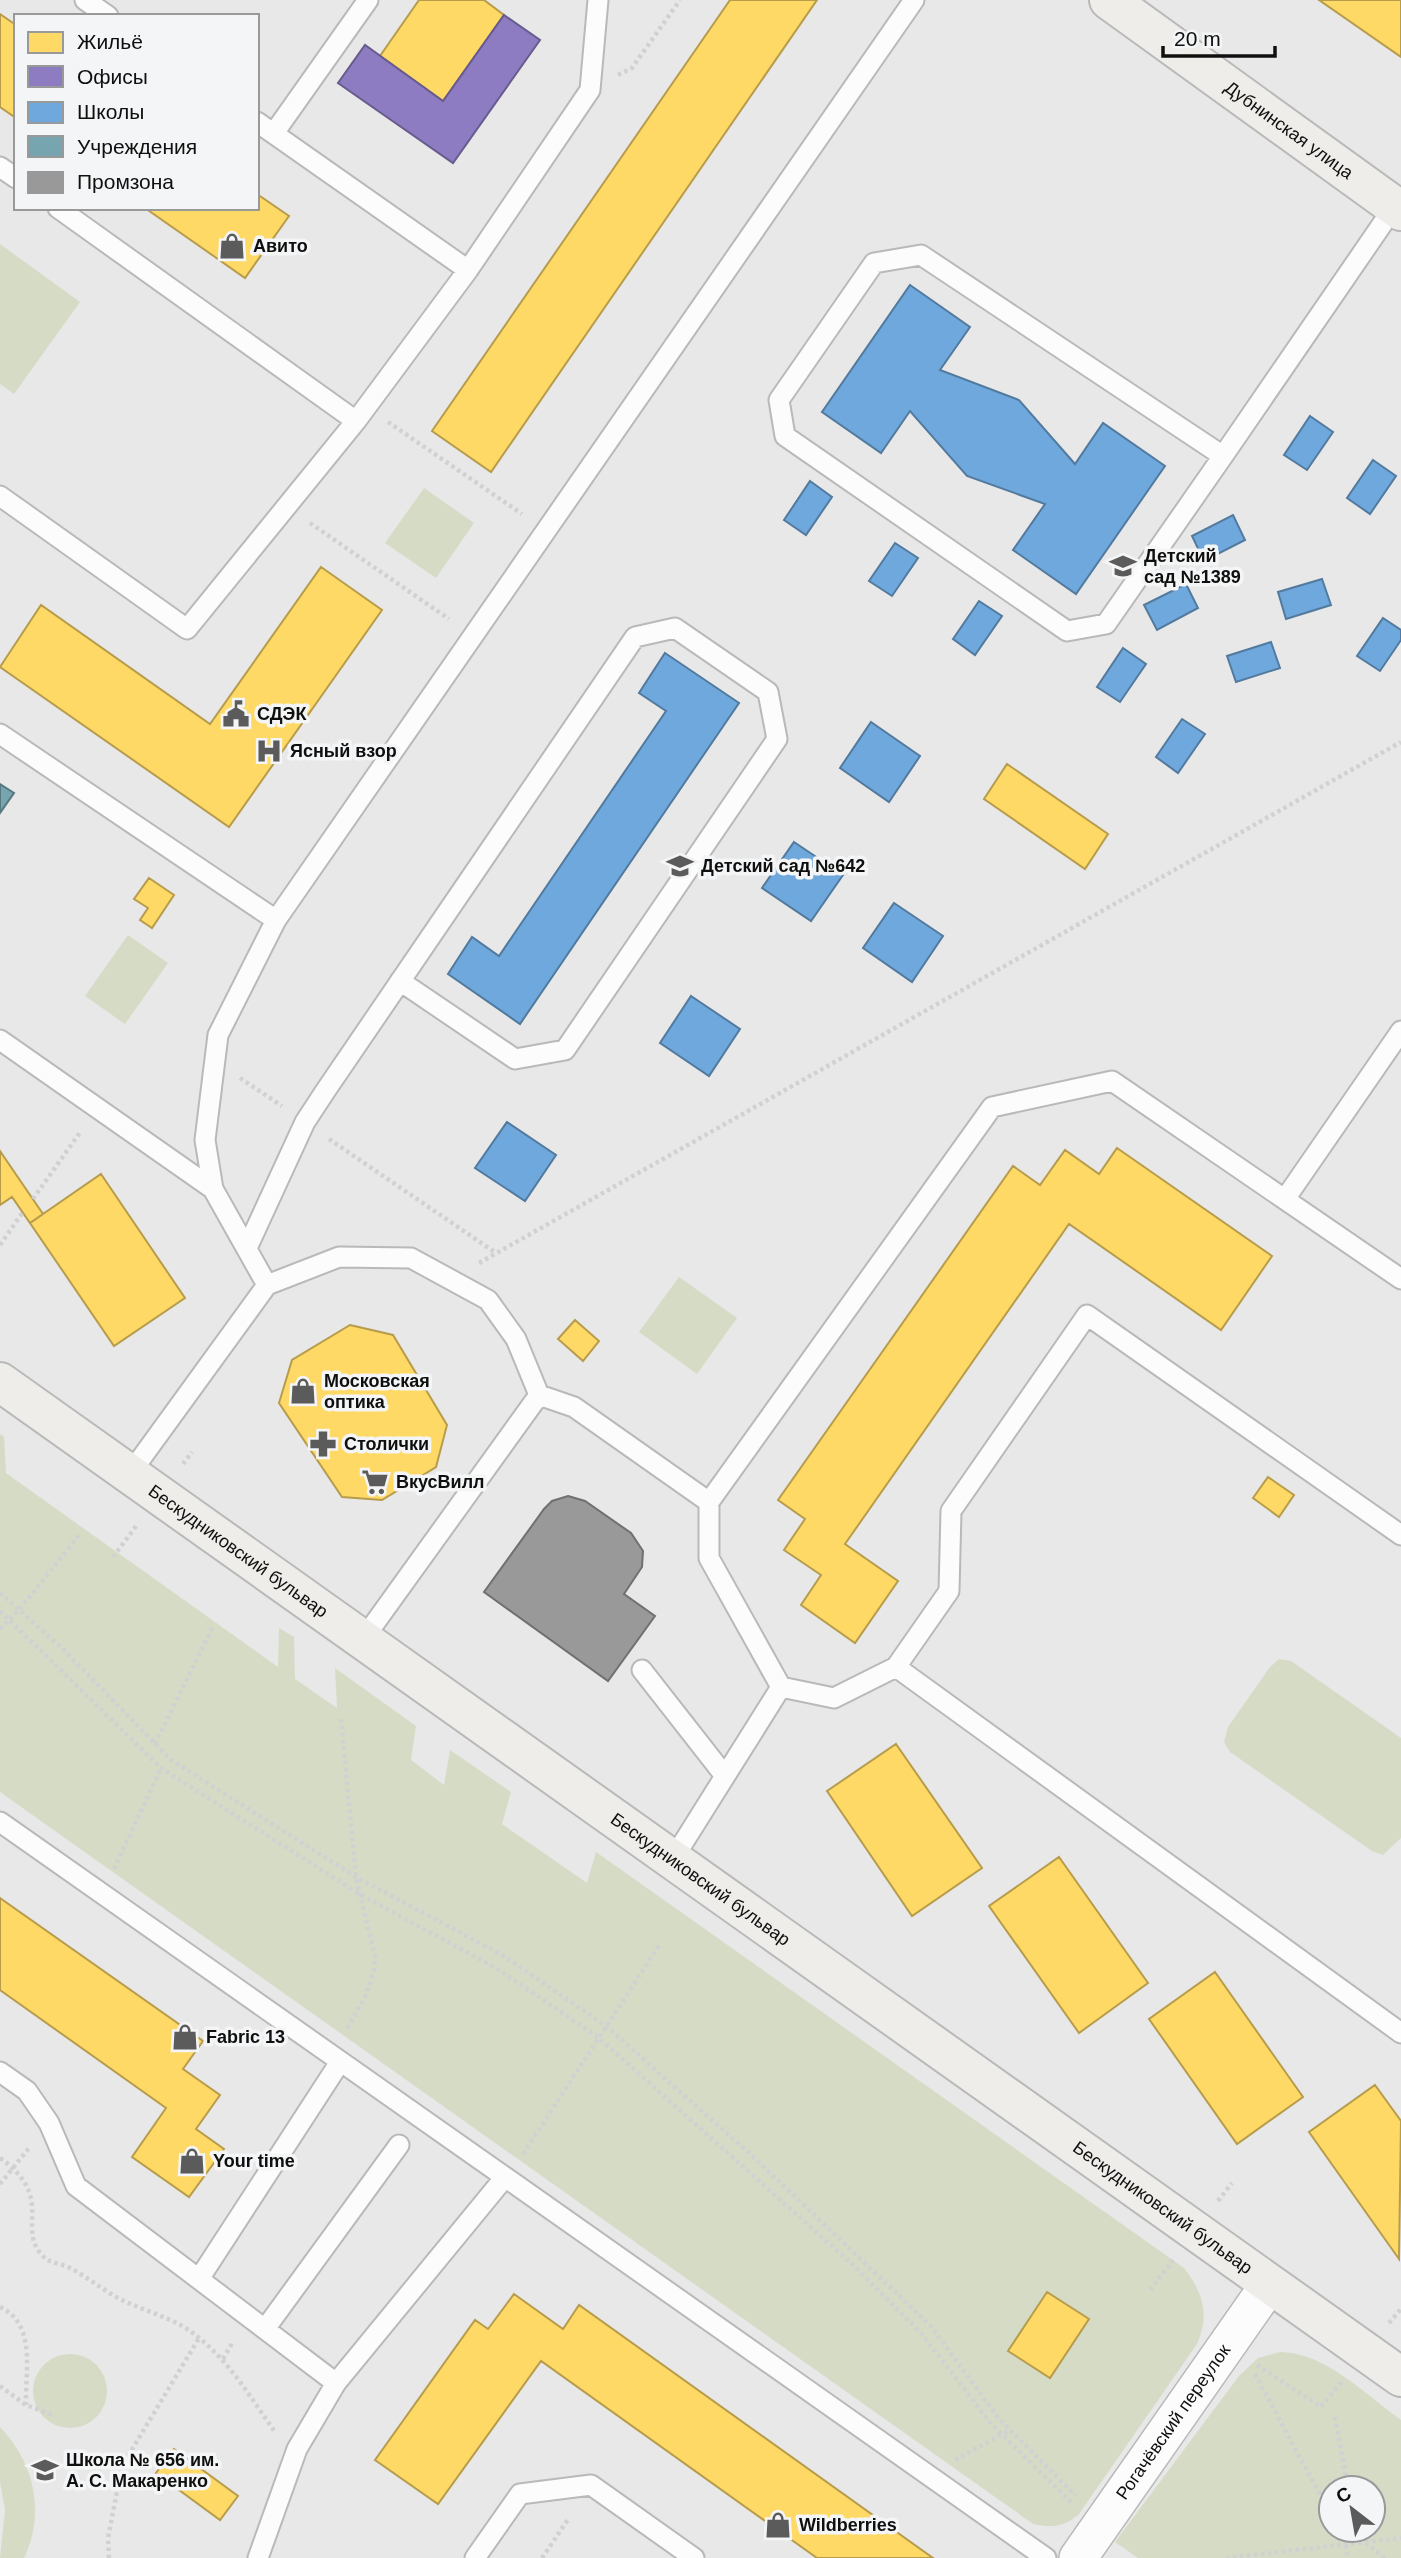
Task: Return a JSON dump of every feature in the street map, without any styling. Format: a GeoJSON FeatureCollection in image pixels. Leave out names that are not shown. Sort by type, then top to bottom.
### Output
{"type":"FeatureCollection","features":[{"type":"Feature","properties":{"kind":"street","name":"Дубнинская улица"},"geometry":{"type":"LineString","coordinates":[[1109,0],[1398,209]]}},
{"type":"Feature","properties":{"kind":"street","name":"Бескудниковский бульвар"},"geometry":{"type":"LineString","coordinates":[[0,1382],[1401,2377]]}},
{"type":"Feature","properties":{"kind":"street","name":"Рогачёвский переулок"},"geometry":{"type":"LineString","coordinates":[[1088,2554],[1269,2285]]}},
{"type":"Feature","properties":{"kind":"lane"},"geometry":{"type":"LineString","coordinates":[[85,0],[105,14]]}},
{"type":"Feature","properties":{"kind":"lane"},"geometry":{"type":"LineString","coordinates":[[274,133],[368,0]]}},
{"type":"Feature","properties":{"kind":"lane"},"geometry":{"type":"LineString","coordinates":[[0,496],[187,629],[361,414],[468,270],[590,90],[598,0]]}},
{"type":"Feature","properties":{"kind":"lane"},"geometry":{"type":"LineString","coordinates":[[267,1284],[213,1189],[205,1140],[218,1035],[276,920],[914,0]]}},
{"type":"Feature","properties":{"kind":"lane"},"geometry":{"type":"LineString","coordinates":[[259,122],[468,270]]}},
{"type":"Feature","properties":{"kind":"lane"},"geometry":{"type":"LineString","coordinates":[[1223,456],[921,256],[874,264],[779,400],[785,436],[1067,631],[1106,624],[1398,209]]}},
{"type":"Feature","properties":{"kind":"lane"},"geometry":{"type":"LineString","coordinates":[[61,210],[361,414]]}},
{"type":"Feature","properties":{"kind":"lane"},"geometry":{"type":"LineString","coordinates":[[247,1248],[305,1122],[400,981],[635,637],[675,628],[768,692],[777,739],[565,1050],[515,1059],[400,981]]}},
{"type":"Feature","properties":{"kind":"lane"},"geometry":{"type":"LineString","coordinates":[[0,734],[276,920]]}},
{"type":"Feature","properties":{"kind":"lane"},"geometry":{"type":"LineString","coordinates":[[1285,1199],[1401,1031]]}},
{"type":"Feature","properties":{"kind":"lane"},"geometry":{"type":"LineString","coordinates":[[0,1040],[213,1189]]}},
{"type":"Feature","properties":{"kind":"lane"},"geometry":{"type":"LineString","coordinates":[[1401,1279],[1112,1081],[992,1107],[709,1503],[709,1558],[781,1687],[834,1698],[896,1667],[949,1591],[951,1511],[1087,1315],[1401,1535]]}},
{"type":"Feature","properties":{"kind":"lane"},"geometry":{"type":"LineString","coordinates":[[129,1475],[267,1284],[339,1257],[411,1258],[488,1300],[516,1339],[539,1395],[574,1407],[709,1503]]}},
{"type":"Feature","properties":{"kind":"lane"},"geometry":{"type":"LineString","coordinates":[[364,1638],[539,1395]]}},
{"type":"Feature","properties":{"kind":"lane"},"geometry":{"type":"LineString","coordinates":[[896,1667],[1401,2033]]}},
{"type":"Feature","properties":{"kind":"lane"},"geometry":{"type":"LineString","coordinates":[[642,1670],[725,1776]]}},
{"type":"Feature","properties":{"kind":"lane"},"geometry":{"type":"LineString","coordinates":[[673,1859],[781,1687]]}},
{"type":"Feature","properties":{"kind":"lane"},"geometry":{"type":"LineString","coordinates":[[0,1822],[1046,2558]]}},
{"type":"Feature","properties":{"kind":"lane"},"geometry":{"type":"LineString","coordinates":[[199,2279],[336,2059]]}},
{"type":"Feature","properties":{"kind":"lane"},"geometry":{"type":"LineString","coordinates":[[0,2072],[27,2091],[49,2123],[76,2186],[336,2382]]}},
{"type":"Feature","properties":{"kind":"lane"},"geometry":{"type":"LineString","coordinates":[[265,2329],[399,2145]]}},
{"type":"Feature","properties":{"kind":"lane"},"geometry":{"type":"LineString","coordinates":[[258,2558],[297,2449],[336,2382],[506,2178]]}},
{"type":"Feature","properties":{"kind":"lane"},"geometry":{"type":"LineString","coordinates":[[475,2558],[520,2494],[591,2485],[694,2558]]}},
{"type":"Feature","properties":{"kind":"path"},"geometry":{"type":"LineString","coordinates":[[590,90],[632,68],[680,0]]}},
{"type":"Feature","properties":{"kind":"path"},"geometry":{"type":"LineString","coordinates":[[361,414],[546,530]]}},
{"type":"Feature","properties":{"kind":"path"},"geometry":{"type":"LineString","coordinates":[[286,507],[473,636]]}},
{"type":"Feature","properties":{"kind":"path"},"geometry":{"type":"LineString","coordinates":[[450,1279],[1401,742]]}},
{"type":"Feature","properties":{"kind":"path"},"geometry":{"type":"LineString","coordinates":[[215,1060],[496,1254]]}},
{"type":"Feature","properties":{"kind":"path"},"geometry":{"type":"LineString","coordinates":[[33,1199],[97,1108]]}},
{"type":"Feature","properties":{"kind":"path"},"geometry":{"type":"LineString","coordinates":[[0,1245],[23,1213]]}},
{"type":"Feature","properties":{"kind":"path"},"geometry":{"type":"LineString","coordinates":[[0,1629],[8,1618],[19,1610],[79,1534]]}},
{"type":"Feature","properties":{"kind":"path"},"geometry":{"type":"LineString","coordinates":[[0,1593],[62,1648],[171,1760],[356,1877],[504,1956],[606,2026],[748,2152],[930,2325],[1010,2430],[1076,2497]]}},
{"type":"Feature","properties":{"kind":"path"},"geometry":{"type":"LineString","coordinates":[[0,1611],[161,1768],[361,1895],[496,1968],[599,2038],[740,2161],[860,2272],[921,2333],[1002,2434],[1072,2503]]}},
{"type":"Feature","properties":{"kind":"path"},"geometry":{"type":"LineString","coordinates":[[155,1744],[212,1628]]}},
{"type":"Feature","properties":{"kind":"path"},"geometry":{"type":"LineString","coordinates":[[336,2059],[365,1997],[374,1971],[375,1957],[356,1877],[341,1719]]}},
{"type":"Feature","properties":{"kind":"path"},"geometry":{"type":"LineString","coordinates":[[103,1895],[161,1768]]}},
{"type":"Feature","properties":{"kind":"path"},"geometry":{"type":"LineString","coordinates":[[506,2178],[660,1944]]}},
{"type":"Feature","properties":{"kind":"path"},"geometry":{"type":"LineString","coordinates":[[0,2184],[49,2123]]}},
{"type":"Feature","properties":{"kind":"path"},"geometry":{"type":"LineString","coordinates":[[0,2158],[26,2180],[32,2193],[35,2242],[40,2254],[112,2294],[182,2326],[199,2338],[223,2359],[281,2441],[297,2449]]}},
{"type":"Feature","properties":{"kind":"path"},"geometry":{"type":"LineString","coordinates":[[1215,2204],[1232,2183]]}},
{"type":"Feature","properties":{"kind":"path"},"geometry":{"type":"LineString","coordinates":[[1150,2290],[1173,2260]]}},
{"type":"Feature","properties":{"kind":"path"},"geometry":{"type":"LineString","coordinates":[[0,2307],[20,2323],[27,2343],[26,2406]]}},
{"type":"Feature","properties":{"kind":"path"},"geometry":{"type":"LineString","coordinates":[[1387,2327],[1401,2309]]}},
{"type":"Feature","properties":{"kind":"path"},"geometry":{"type":"LineString","coordinates":[[110,2558],[108,2538],[122,2466],[199,2338]]}},
{"type":"Feature","properties":{"kind":"path"},"geometry":{"type":"LineString","coordinates":[[1254,2362],[1321,2407],[1344,2379]]}},
{"type":"Feature","properties":{"kind":"path"},"geometry":{"type":"LineString","coordinates":[[1255,2374],[1317,2489]]}},
{"type":"Feature","properties":{"kind":"path"},"geometry":{"type":"LineString","coordinates":[[0,2386],[26,2406],[55,2416]]}},
{"type":"Feature","properties":{"kind":"path"},"geometry":{"type":"LineString","coordinates":[[1335,2417],[1345,2474]]}},
{"type":"Feature","properties":{"kind":"path"},"geometry":{"type":"LineString","coordinates":[[928,2475],[1010,2430]]}},
{"type":"Feature","properties":{"kind":"path"},"geometry":{"type":"LineString","coordinates":[[542,2558],[591,2485]]}},
{"type":"Feature","properties":{"kind":"path"},"geometry":{"type":"LineString","coordinates":[[1226,2558],[1346,2544],[1348,2558]]}},
{"type":"Feature","properties":{"kind":"path"},"geometry":{"type":"LineString","coordinates":[[1368,2544],[1385,2558]]}},
{"type":"Feature","properties":{"kind":"green space"},"geometry":{"type":"Polygon","coordinates":[[[0,244],[80,302],[14,394],[0,384],[0,244]]]}},
{"type":"Feature","properties":{"kind":"green space"},"geometry":{"type":"Polygon","coordinates":[[[424,488],[474,523],[436,578],[385,543],[424,488]]]}},
{"type":"Feature","properties":{"kind":"green space"},"geometry":{"type":"Polygon","coordinates":[[[128,935],[168,963],[125,1024],[85,996],[128,935]]]}},
{"type":"Feature","properties":{"kind":"green space"},"geometry":{"type":"Polygon","coordinates":[[[679,1277],[737,1318],[697,1374],[639,1332],[679,1277]]]}},
{"type":"Feature","properties":{"kind":"green space"},"geometry":{"type":"Polygon","coordinates":[[[0,1434],[4,1437],[6,1473],[278,1667],[279,1628],[294,1637],[295,1679],[337,1708],[335,1668],[416,1726],[411,1760],[444,1785],[450,1750],[511,1792],[502,1824],[587,1883],[596,1852],[1184,2268],[1200,2295],[1204,2313],[1197,2344],[1079,2514],[1058,2525],[1033,2524],[0,1792],[0,1434]]]}},
{"type":"Feature","properties":{"kind":"green space"},"geometry":{"type":"Polygon","coordinates":[[[1279,1659],[1291,1661],[1401,1738],[1401,1838],[1383,1855],[1372,1851],[1230,1752],[1224,1742],[1228,1727],[1270,1667],[1279,1659]]]}},
{"type":"Feature","properties":{"kind":"green space"},"geometry":{"type":"Polygon","coordinates":[[[1280,2352],[1297,2354],[1329,2367],[1401,2420],[1401,2558],[1138,2558],[1115,2542],[1239,2376],[1258,2358],[1280,2352]]]}},
{"type":"Feature","properties":{"kind":"green space"},"geometry":{"type":"Polygon","coordinates":[[[77,2354],[97,2364],[105,2377],[105,2405],[97,2418],[84,2426],[63,2428],[43,2418],[35,2405],[33,2384],[43,2364],[56,2356],[77,2354]]]}},
{"type":"Feature","properties":{"kind":"green space"},"geometry":{"type":"Polygon","coordinates":[[[0,2427],[21,2456],[33,2489],[34,2523],[24,2558],[0,2558],[5,2510],[0,2482],[0,2427]]]}},
{"type":"Feature","properties":{"kind":"building: Жильё"},"geometry":{"type":"Polygon","coordinates":[[[419,0],[484,0],[504,15],[443,101],[380,56],[419,0]]]}},
{"type":"Feature","properties":{"kind":"building: Жильё"},"geometry":{"type":"Polygon","coordinates":[[[730,0],[817,0],[491,472],[432,431],[730,0]]]}},
{"type":"Feature","properties":{"kind":"building: Жильё"},"geometry":{"type":"Polygon","coordinates":[[[1319,0],[1401,0],[1401,57],[1319,0]]]}},
{"type":"Feature","properties":{"kind":"building: Жильё"},"geometry":{"type":"Polygon","coordinates":[[[0,14],[14,24],[14,117],[0,107],[0,14]]]}},
{"type":"Feature","properties":{"kind":"building: Жильё"},"geometry":{"type":"Polygon","coordinates":[[[259,195],[289,216],[245,278],[148,210],[259,210],[259,195]]]}},
{"type":"Feature","properties":{"kind":"building: Жильё"},"geometry":{"type":"Polygon","coordinates":[[[321,567],[382,610],[229,827],[0,667],[41,605],[210,724],[321,567]]]}},
{"type":"Feature","properties":{"kind":"building: Жильё"},"geometry":{"type":"Polygon","coordinates":[[[1007,764],[1108,834],[1085,869],[984,799],[1007,764]]]}},
{"type":"Feature","properties":{"kind":"building: Жильё"},"geometry":{"type":"Polygon","coordinates":[[[149,878],[174,895],[152,928],[140,920],[148,908],[134,899],[149,878]]]}},
{"type":"Feature","properties":{"kind":"building: Жильё"},"geometry":{"type":"Polygon","coordinates":[[[1117,1148],[1272,1256],[1221,1330],[1069,1224],[845,1544],[898,1581],[855,1643],[801,1605],[821,1575],[784,1550],[805,1519],[778,1500],[1013,1166],[1040,1185],[1065,1150],[1099,1174],[1117,1148]]]}},
{"type":"Feature","properties":{"kind":"building: Жильё"},"geometry":{"type":"Polygon","coordinates":[[[0,1151],[43,1214],[30,1223],[12,1197],[0,1205],[0,1151]]]}},
{"type":"Feature","properties":{"kind":"building: Жильё"},"geometry":{"type":"Polygon","coordinates":[[[101,1174],[185,1298],[114,1346],[30,1223],[101,1174]]]}},
{"type":"Feature","properties":{"kind":"building: Жильё"},"geometry":{"type":"Polygon","coordinates":[[[575,1320],[599,1341],[583,1361],[558,1339],[575,1320]]]}},
{"type":"Feature","properties":{"kind":"building: Жильё"},"geometry":{"type":"Polygon","coordinates":[[[350,1325],[393,1335],[447,1425],[436,1467],[382,1500],[342,1497],[279,1403],[292,1360],[350,1325]]]}},
{"type":"Feature","properties":{"kind":"building: Жильё"},"geometry":{"type":"Polygon","coordinates":[[[1268,1477],[1294,1495],[1279,1517],[1253,1498],[1268,1477]]]}},
{"type":"Feature","properties":{"kind":"building: Жильё"},"geometry":{"type":"Polygon","coordinates":[[[896,1744],[982,1868],[912,1916],[827,1791],[896,1744]]]}},
{"type":"Feature","properties":{"kind":"building: Жильё"},"geometry":{"type":"Polygon","coordinates":[[[1059,1857],[1148,1983],[1079,2033],[989,1906],[1059,1857]]]}},
{"type":"Feature","properties":{"kind":"building: Жильё"},"geometry":{"type":"Polygon","coordinates":[[[0,1898],[203,2041],[183,2069],[220,2095],[196,2129],[224,2149],[189,2197],[132,2157],[166,2108],[0,1990],[0,1898]]]}},
{"type":"Feature","properties":{"kind":"building: Жильё"},"geometry":{"type":"Polygon","coordinates":[[[1215,1972],[1303,2097],[1237,2144],[1149,2019],[1215,1972]]]}},
{"type":"Feature","properties":{"kind":"building: Жильё"},"geometry":{"type":"Polygon","coordinates":[[[1375,2085],[1401,2121],[1399,2259],[1309,2132],[1375,2085]]]}},
{"type":"Feature","properties":{"kind":"building: Жильё"},"geometry":{"type":"Polygon","coordinates":[[[1047,2292],[1089,2319],[1050,2378],[1008,2351],[1047,2292]]]}},
{"type":"Feature","properties":{"kind":"building: Жильё"},"geometry":{"type":"Polygon","coordinates":[[[514,2294],[563,2329],[579,2305],[933,2558],[817,2558],[541,2361],[438,2504],[375,2460],[475,2320],[488,2329],[514,2294]]]}},
{"type":"Feature","properties":{"kind":"building: Жильё"},"geometry":{"type":"Polygon","coordinates":[[[174,2449],[238,2496],[220,2520],[156,2473],[174,2449]]]}},
{"type":"Feature","properties":{"kind":"building: Офисы"},"geometry":{"type":"Polygon","coordinates":[[[504,15],[540,40],[453,163],[338,83],[365,45],[443,101],[504,15]]]}},
{"type":"Feature","properties":{"kind":"building: Школы"},"geometry":{"type":"Polygon","coordinates":[[[910,285],[970,327],[940,370],[1019,400],[1075,464],[1103,423],[1165,466],[1076,594],[1013,550],[1045,504],[967,476],[910,411],[881,453],[822,412],[910,285]]]}},
{"type":"Feature","properties":{"kind":"building: Школы"},"geometry":{"type":"Polygon","coordinates":[[[1310,416],[1333,432],[1307,470],[1284,455],[1310,416]]]}},
{"type":"Feature","properties":{"kind":"building: Школы"},"geometry":{"type":"Polygon","coordinates":[[[1373,460],[1396,476],[1370,514],[1347,498],[1373,460]]]}},
{"type":"Feature","properties":{"kind":"building: Школы"},"geometry":{"type":"Polygon","coordinates":[[[810,481],[832,497],[806,535],[784,520],[810,481]]]}},
{"type":"Feature","properties":{"kind":"building: Школы"},"geometry":{"type":"Polygon","coordinates":[[[1233,515],[1245,540],[1204,561],[1192,536],[1233,515]]]}},
{"type":"Feature","properties":{"kind":"building: Школы"},"geometry":{"type":"Polygon","coordinates":[[[895,543],[918,558],[892,596],[869,581],[895,543]]]}},
{"type":"Feature","properties":{"kind":"building: Школы"},"geometry":{"type":"Polygon","coordinates":[[[1322,579],[1331,605],[1286,619],[1278,592],[1322,579]]]}},
{"type":"Feature","properties":{"kind":"building: Школы"},"geometry":{"type":"Polygon","coordinates":[[[1186,584],[1198,608],[1157,630],[1144,605],[1186,584]]]}},
{"type":"Feature","properties":{"kind":"building: Школы"},"geometry":{"type":"Polygon","coordinates":[[[979,601],[1002,616],[975,655],[953,639],[979,601]]]}},
{"type":"Feature","properties":{"kind":"building: Школы"},"geometry":{"type":"Polygon","coordinates":[[[1383,618],[1401,630],[1401,640],[1380,671],[1357,656],[1383,618]]]}},
{"type":"Feature","properties":{"kind":"building: Школы"},"geometry":{"type":"Polygon","coordinates":[[[1271,642],[1280,668],[1236,682],[1227,656],[1271,642]]]}},
{"type":"Feature","properties":{"kind":"building: Школы"},"geometry":{"type":"Polygon","coordinates":[[[1123,648],[1146,664],[1120,702],[1097,687],[1123,648]]]}},
{"type":"Feature","properties":{"kind":"building: Школы"},"geometry":{"type":"Polygon","coordinates":[[[665,653],[739,703],[520,1024],[448,974],[472,937],[499,956],[666,711],[639,693],[665,653]]]}},
{"type":"Feature","properties":{"kind":"building: Школы"},"geometry":{"type":"Polygon","coordinates":[[[1182,719],[1205,734],[1178,773],[1156,757],[1182,719]]]}},
{"type":"Feature","properties":{"kind":"building: Школы"},"geometry":{"type":"Polygon","coordinates":[[[871,722],[920,756],[889,802],[840,768],[871,722]]]}},
{"type":"Feature","properties":{"kind":"building: Школы"},"geometry":{"type":"Polygon","coordinates":[[[794,842],[843,875],[811,921],[762,888],[794,842]]]}},
{"type":"Feature","properties":{"kind":"building: Школы"},"geometry":{"type":"Polygon","coordinates":[[[894,903],[943,936],[912,982],[863,948],[894,903]]]}},
{"type":"Feature","properties":{"kind":"building: Школы"},"geometry":{"type":"Polygon","coordinates":[[[691,996],[740,1029],[709,1076],[660,1043],[691,996]]]}},
{"type":"Feature","properties":{"kind":"building: Школы"},"geometry":{"type":"Polygon","coordinates":[[[507,1122],[556,1155],[525,1201],[475,1168],[507,1122]]]}},
{"type":"Feature","properties":{"kind":"building: Учреждения"},"geometry":{"type":"Polygon","coordinates":[[[0,784],[14,793],[0,813],[0,784]]]}},
{"type":"Feature","properties":{"kind":"building: Промзона"},"geometry":{"type":"Polygon","coordinates":[[[568,1496],[585,1501],[631,1533],[643,1551],[642,1567],[624,1594],[655,1616],[608,1681],[484,1592],[544,1509],[552,1501],[568,1496]]]}},
{"type":"Feature","properties":{"kind":"place","name":"Авито"},"geometry":{"type":"Point","coordinates":[232,246]}},
{"type":"Feature","properties":{"kind":"place","name":"Детский сад №1389"},"geometry":{"type":"Point","coordinates":[1123,566]}},
{"type":"Feature","properties":{"kind":"place","name":"СДЭК"},"geometry":{"type":"Point","coordinates":[236,714]}},
{"type":"Feature","properties":{"kind":"place","name":"Ясный взор"},"geometry":{"type":"Point","coordinates":[269,751]}},
{"type":"Feature","properties":{"kind":"place","name":"Детский сад №642"},"geometry":{"type":"Point","coordinates":[680,866]}},
{"type":"Feature","properties":{"kind":"place","name":"Московская оптика"},"geometry":{"type":"Point","coordinates":[303,1391]}},
{"type":"Feature","properties":{"kind":"place","name":"Столички"},"geometry":{"type":"Point","coordinates":[323,1444]}},
{"type":"Feature","properties":{"kind":"place","name":"ВкусВилл"},"geometry":{"type":"Point","coordinates":[375,1482]}},
{"type":"Feature","properties":{"kind":"place","name":"Fabric 13"},"geometry":{"type":"Point","coordinates":[185,2037]}},
{"type":"Feature","properties":{"kind":"place","name":"Your time"},"geometry":{"type":"Point","coordinates":[192,2161]}},
{"type":"Feature","properties":{"kind":"place","name":"Школа № 656 им. А. С. Макаренко"},"geometry":{"type":"Point","coordinates":[45,2470]}},
{"type":"Feature","properties":{"kind":"place","name":"Wildberries"},"geometry":{"type":"Point","coordinates":[778,2525]}}]}
